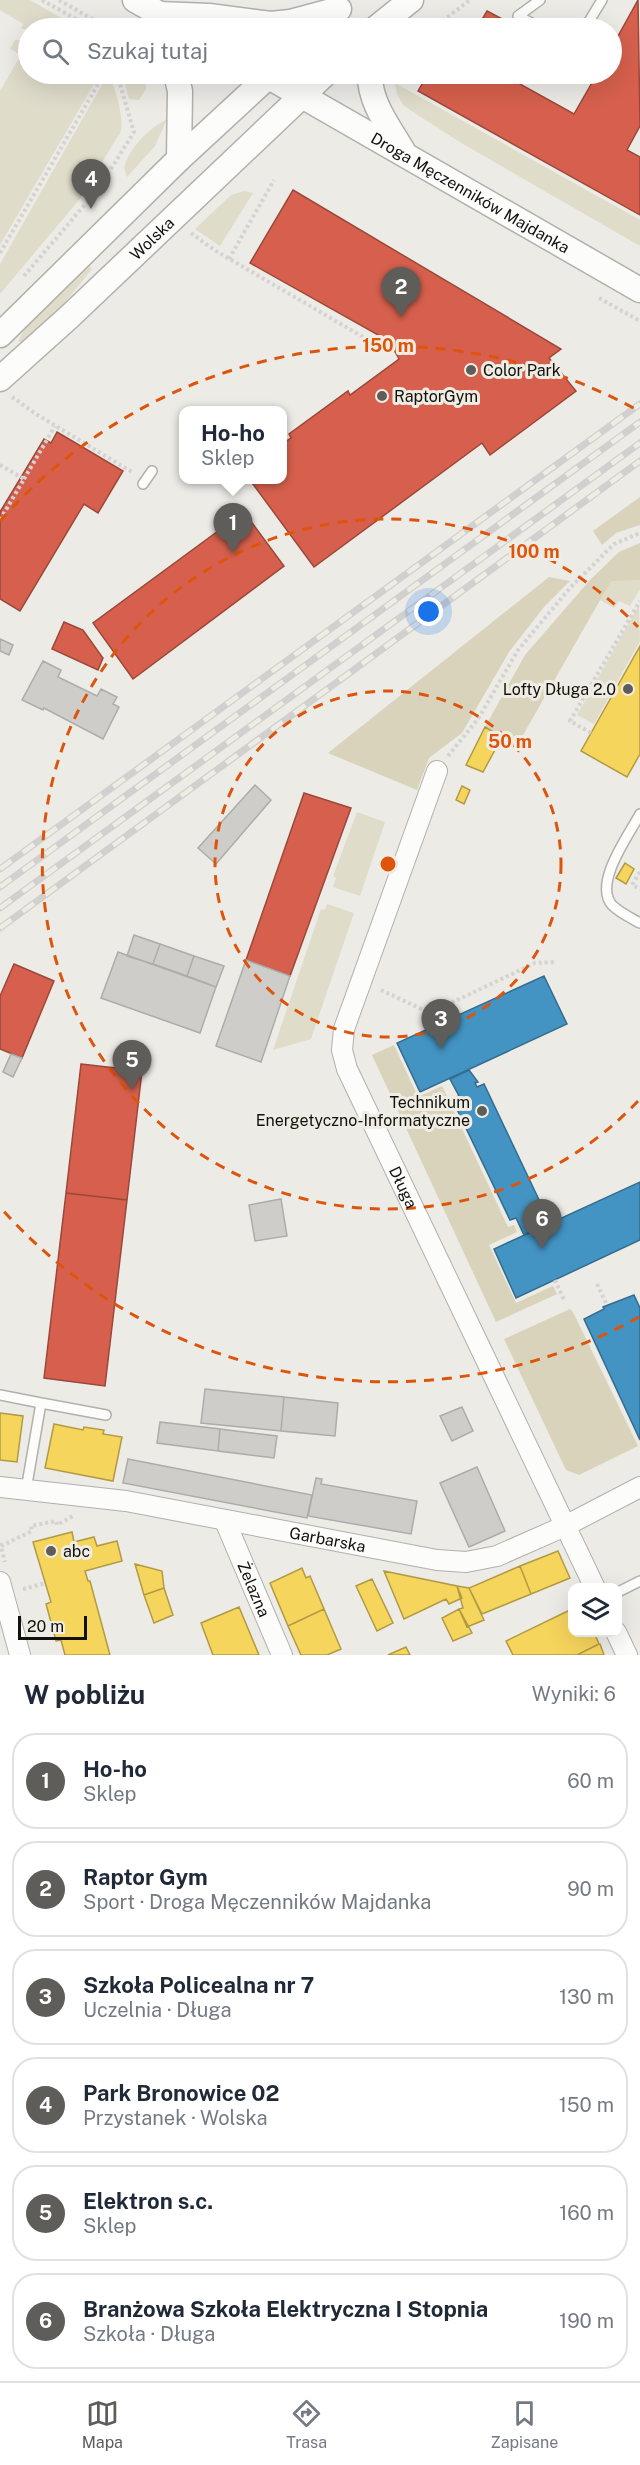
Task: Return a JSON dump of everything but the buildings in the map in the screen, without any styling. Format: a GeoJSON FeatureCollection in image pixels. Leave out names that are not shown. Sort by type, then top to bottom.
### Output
{"type":"FeatureCollection","features":[{"type":"Feature","properties":{"kind":"street"},"geometry":{"type":"LineString","coordinates":[[135,0],[157,18]]}},
{"type":"Feature","properties":{"kind":"street"},"geometry":{"type":"LineString","coordinates":[[388,18],[411,0]]}},
{"type":"Feature","properties":{"kind":"street"},"geometry":{"type":"LineString","coordinates":[[302,18],[345,4]]}},
{"type":"Feature","properties":{"kind":"street"},"geometry":{"type":"LineString","coordinates":[[328,18],[345,4]]}},
{"type":"Feature","properties":{"kind":"street"},"geometry":{"type":"LineString","coordinates":[[190,18],[209,16],[224,18]]}},
{"type":"Feature","properties":{"kind":"street"},"geometry":{"type":"LineString","coordinates":[[178,84],[179,159]]}},
{"type":"Feature","properties":{"kind":"street"},"geometry":{"type":"LineString","coordinates":[[0,335],[258,84]]}},
{"type":"Feature","properties":{"kind":"street","name":"Droga Męczenników Majdanka"},"geometry":{"type":"LineString","coordinates":[[284,84],[640,290]]}},
{"type":"Feature","properties":{"kind":"street","name":"Wolska"},"geometry":{"type":"LineString","coordinates":[[4,379],[315,84]]}},
{"type":"Feature","properties":{"kind":"street"},"geometry":{"type":"LineString","coordinates":[[371,84],[379,112],[404,153]]}},
{"type":"Feature","properties":{"kind":"street","name":"Długa"},"geometry":{"type":"LineString","coordinates":[[436,771],[344,1029],[342,1050],[347,1069],[593,1583]]}},
{"type":"Feature","properties":{"kind":"street","name":"Garbarska"},"geometry":{"type":"LineString","coordinates":[[0,1486],[126,1501],[437,1560],[466,1562],[497,1556],[565,1526],[640,1488]]}},
{"type":"Feature","properties":{"kind":"street","name":"Żelazna"},"geometry":{"type":"LineString","coordinates":[[225,1521],[282,1655]]}},
{"type":"Feature","properties":{"kind":"street"},"geometry":{"type":"LineString","coordinates":[[0,1582],[20,1655]]}},
{"type":"Feature","properties":{"kind":"street"},"geometry":{"type":"LineString","coordinates":[[618,1637],[627,1655]]}},
{"type":"Feature","properties":{"kind":"lane"},"geometry":{"type":"LineString","coordinates":[[522,18],[518,16],[540,0]]}},
{"type":"Feature","properties":{"kind":"lane"},"geometry":{"type":"LineString","coordinates":[[591,18],[602,0]]}},
{"type":"Feature","properties":{"kind":"lane"},"geometry":{"type":"LineString","coordinates":[[143,484],[152,471]]}},
{"type":"Feature","properties":{"kind":"lane"},"geometry":{"type":"LineString","coordinates":[[640,814],[611,866],[606,886],[607,897],[612,904],[640,923]]}},
{"type":"Feature","properties":{"kind":"lane"},"geometry":{"type":"LineString","coordinates":[[0,1395],[106,1415]]}},
{"type":"Feature","properties":{"kind":"lane"},"geometry":{"type":"LineString","coordinates":[[26,1490],[41,1403]]}},
{"type":"Feature","properties":{"kind":"lane"},"geometry":{"type":"LineString","coordinates":[[622,1590],[640,1581]]}},
{"type":"Feature","properties":{"kind":"path"},"geometry":{"type":"LineString","coordinates":[[42,0],[74,18]]}},
{"type":"Feature","properties":{"kind":"path"},"geometry":{"type":"LineString","coordinates":[[59,0],[90,18]]}},
{"type":"Feature","properties":{"kind":"path"},"geometry":{"type":"LineString","coordinates":[[446,18],[470,0]]}},
{"type":"Feature","properties":{"kind":"path"},"geometry":{"type":"LineString","coordinates":[[0,253],[98,84]]}},
{"type":"Feature","properties":{"kind":"path"},"geometry":{"type":"LineString","coordinates":[[23,277],[99,188],[134,132],[120,84]]}},
{"type":"Feature","properties":{"kind":"path"},"geometry":{"type":"LineString","coordinates":[[229,259],[274,180]]}},
{"type":"Feature","properties":{"kind":"path"},"geometry":{"type":"LineString","coordinates":[[193,235],[229,259],[387,351],[394,350]]}},
{"type":"Feature","properties":{"kind":"path"},"geometry":{"type":"LineString","coordinates":[[599,298],[640,321]]}},
{"type":"Feature","properties":{"kind":"path"},"geometry":{"type":"LineString","coordinates":[[4,379],[55,426],[132,472]]}},
{"type":"Feature","properties":{"kind":"path"},"geometry":{"type":"LineString","coordinates":[[0,520],[55,426]]}},
{"type":"Feature","properties":{"kind":"path"},"geometry":{"type":"LineString","coordinates":[[0,465],[24,479]]}},
{"type":"Feature","properties":{"kind":"path"},"geometry":{"type":"LineString","coordinates":[[436,771],[478,719],[518,650],[570,588],[614,544],[640,533]]}},
{"type":"Feature","properties":{"kind":"path"},"geometry":{"type":"LineString","coordinates":[[591,733],[570,721],[640,601]]}},
{"type":"Feature","properties":{"kind":"path"},"geometry":{"type":"LineString","coordinates":[[640,872],[632,885],[640,889]]}},
{"type":"Feature","properties":{"kind":"path"},"geometry":{"type":"LineString","coordinates":[[430,1013],[535,963],[556,962]]}},
{"type":"Feature","properties":{"kind":"path"},"geometry":{"type":"LineString","coordinates":[[379,989],[430,1013],[436,1026]]}},
{"type":"Feature","properties":{"kind":"path"},"geometry":{"type":"LineString","coordinates":[[555,1280],[564,1300]]}},
{"type":"Feature","properties":{"kind":"path"},"geometry":{"type":"LineString","coordinates":[[597,1284],[607,1305]]}},
{"type":"Feature","properties":{"kind":"path"},"geometry":{"type":"LineString","coordinates":[[1,1546],[32,1531],[31,1526],[56,1521],[57,1525],[78,1513]]}},
{"type":"Feature","properties":{"kind":"path"},"geometry":{"type":"LineString","coordinates":[[41,1515],[44,1524]]}},
{"type":"Feature","properties":{"kind":"path"},"geometry":{"type":"LineString","coordinates":[[28,1588],[46,1583]]}},
{"type":"Feature","properties":{"kind":"shaded area"},"geometry":{"type":"Polygon","coordinates":[[[0,0],[30,0],[62,18],[18,18],[18,21],[0,10],[0,0]]]}},
{"type":"Feature","properties":{"kind":"shaded area"},"geometry":{"type":"Polygon","coordinates":[[[15,40],[18,40],[18,53],[10,49],[15,40]]]}},
{"type":"Feature","properties":{"kind":"shaded area"},"geometry":{"type":"Polygon","coordinates":[[[18,60],[18,84],[94,84],[0,245],[0,91],[18,60]]]}},
{"type":"Feature","properties":{"kind":"shaded area"},"geometry":{"type":"Polygon","coordinates":[[[102,84],[113,84],[121,112],[120,133],[79,200],[0,294],[0,264],[102,84]]]}},
{"type":"Feature","properties":{"kind":"shaded area"},"geometry":{"type":"Polygon","coordinates":[[[125,84],[146,84],[146,89],[139,100],[129,99],[125,84]]]}},
{"type":"Feature","properties":{"kind":"shaded area"},"geometry":{"type":"Polygon","coordinates":[[[395,84],[640,220],[640,246],[463,144],[403,105],[395,84]]]}},
{"type":"Feature","properties":{"kind":"shaded area"},"geometry":{"type":"Polygon","coordinates":[[[167,119],[155,146],[127,177],[124,168],[130,153],[146,134],[167,119]]]}},
{"type":"Feature","properties":{"kind":"shaded area"},"geometry":{"type":"Polygon","coordinates":[[[244,191],[253,193],[220,246],[195,229],[231,195],[244,191]]]}},
{"type":"Feature","properties":{"kind":"shaded area"},"geometry":{"type":"Polygon","coordinates":[[[88,265],[92,269],[40,330],[22,343],[18,341],[27,326],[88,265]]]}},
{"type":"Feature","properties":{"kind":"shaded area"},"geometry":{"type":"Polygon","coordinates":[[[640,497],[640,525],[616,533],[602,545],[593,531],[640,497]]]}},
{"type":"Feature","properties":{"kind":"shaded area"},"geometry":{"type":"Polygon","coordinates":[[[640,543],[640,580],[611,581],[519,742],[485,727],[525,655],[590,580],[619,552],[640,543]]]}},
{"type":"Feature","properties":{"kind":"shaded area"},"geometry":{"type":"Polygon","coordinates":[[[549,577],[570,581],[544,607],[509,652],[462,733],[429,758],[417,790],[328,753],[549,577]]]}},
{"type":"Feature","properties":{"kind":"shaded area"},"geometry":{"type":"Polygon","coordinates":[[[611,580],[640,580],[640,589],[630,606],[619,601],[614,608],[600,600],[611,580]]]}},
{"type":"Feature","properties":{"kind":"shaded area"},"geometry":{"type":"Polygon","coordinates":[[[639,605],[640,641],[594,724],[577,715],[639,605]]]}},
{"type":"Feature","properties":{"kind":"shaded area"},"geometry":{"type":"Polygon","coordinates":[[[357,812],[385,822],[360,896],[333,887],[336,878],[333,876],[357,812]]]}},
{"type":"Feature","properties":{"kind":"shaded area"},"geometry":{"type":"Polygon","coordinates":[[[327,904],[354,913],[311,1039],[273,1050],[321,909],[325,910],[327,904]]]}},
{"type":"Feature","properties":{"kind":"shaded area"},"geometry":{"type":"Polygon","coordinates":[[[394,1045],[418,1097],[442,1086],[508,1227],[514,1225],[517,1232],[489,1245],[516,1303],[553,1286],[557,1294],[496,1322],[372,1055],[394,1045]]]}},
{"type":"Feature","properties":{"kind":"shaded area"},"geometry":{"type":"Polygon","coordinates":[[[570,1309],[638,1446],[579,1475],[566,1470],[504,1339],[570,1309]]]}},
{"type":"Feature","properties":{"kind":"railway"},"geometry":{"type":"LineString","coordinates":[[0,869],[640,404]]}},
{"type":"Feature","properties":{"kind":"railway"},"geometry":{"type":"LineString","coordinates":[[0,887],[640,422]]}},
{"type":"Feature","properties":{"kind":"railway"},"geometry":{"type":"LineString","coordinates":[[0,908],[640,443]]}},
{"type":"Feature","properties":{"kind":"railway"},"geometry":{"type":"LineString","coordinates":[[0,928],[640,461]]}},
{"type":"Feature","properties":{"kind":"place","name":"Park Bronowice 02"},"geometry":{"type":"Point","coordinates":[91,209]}},
{"type":"Feature","properties":{"kind":"place","name":"Raptor Gym"},"geometry":{"type":"Point","coordinates":[401,317]}},
{"type":"Feature","properties":{"kind":"place","name":"Color Park"},"geometry":{"type":"Point","coordinates":[471,370]}},
{"type":"Feature","properties":{"kind":"place","name":"RaptorGym"},"geometry":{"type":"Point","coordinates":[382,396]}},
{"type":"Feature","properties":{"kind":"place","name":"Ho-ho"},"geometry":{"type":"Point","coordinates":[233,553]}},
{"type":"Feature","properties":{"kind":"place","name":"Lofty Długa 2.0"},"geometry":{"type":"Point","coordinates":[628,689]}},
{"type":"Feature","properties":{"kind":"place","name":"Szkoła Policealna nr 7"},"geometry":{"type":"Point","coordinates":[441,1049]}},
{"type":"Feature","properties":{"kind":"place","name":"Elektron s.c."},"geometry":{"type":"Point","coordinates":[132,1090]}},
{"type":"Feature","properties":{"kind":"place","name":"Technikum Energetyczno-Informatyczne"},"geometry":{"type":"Point","coordinates":[482,1111]}},
{"type":"Feature","properties":{"kind":"place","name":"Branżowa Szkoła Elektryczna I Stopnia"},"geometry":{"type":"Point","coordinates":[542,1249]}},
{"type":"Feature","properties":{"kind":"place","name":"abc"},"geometry":{"type":"Point","coordinates":[51,1551]}}]}
